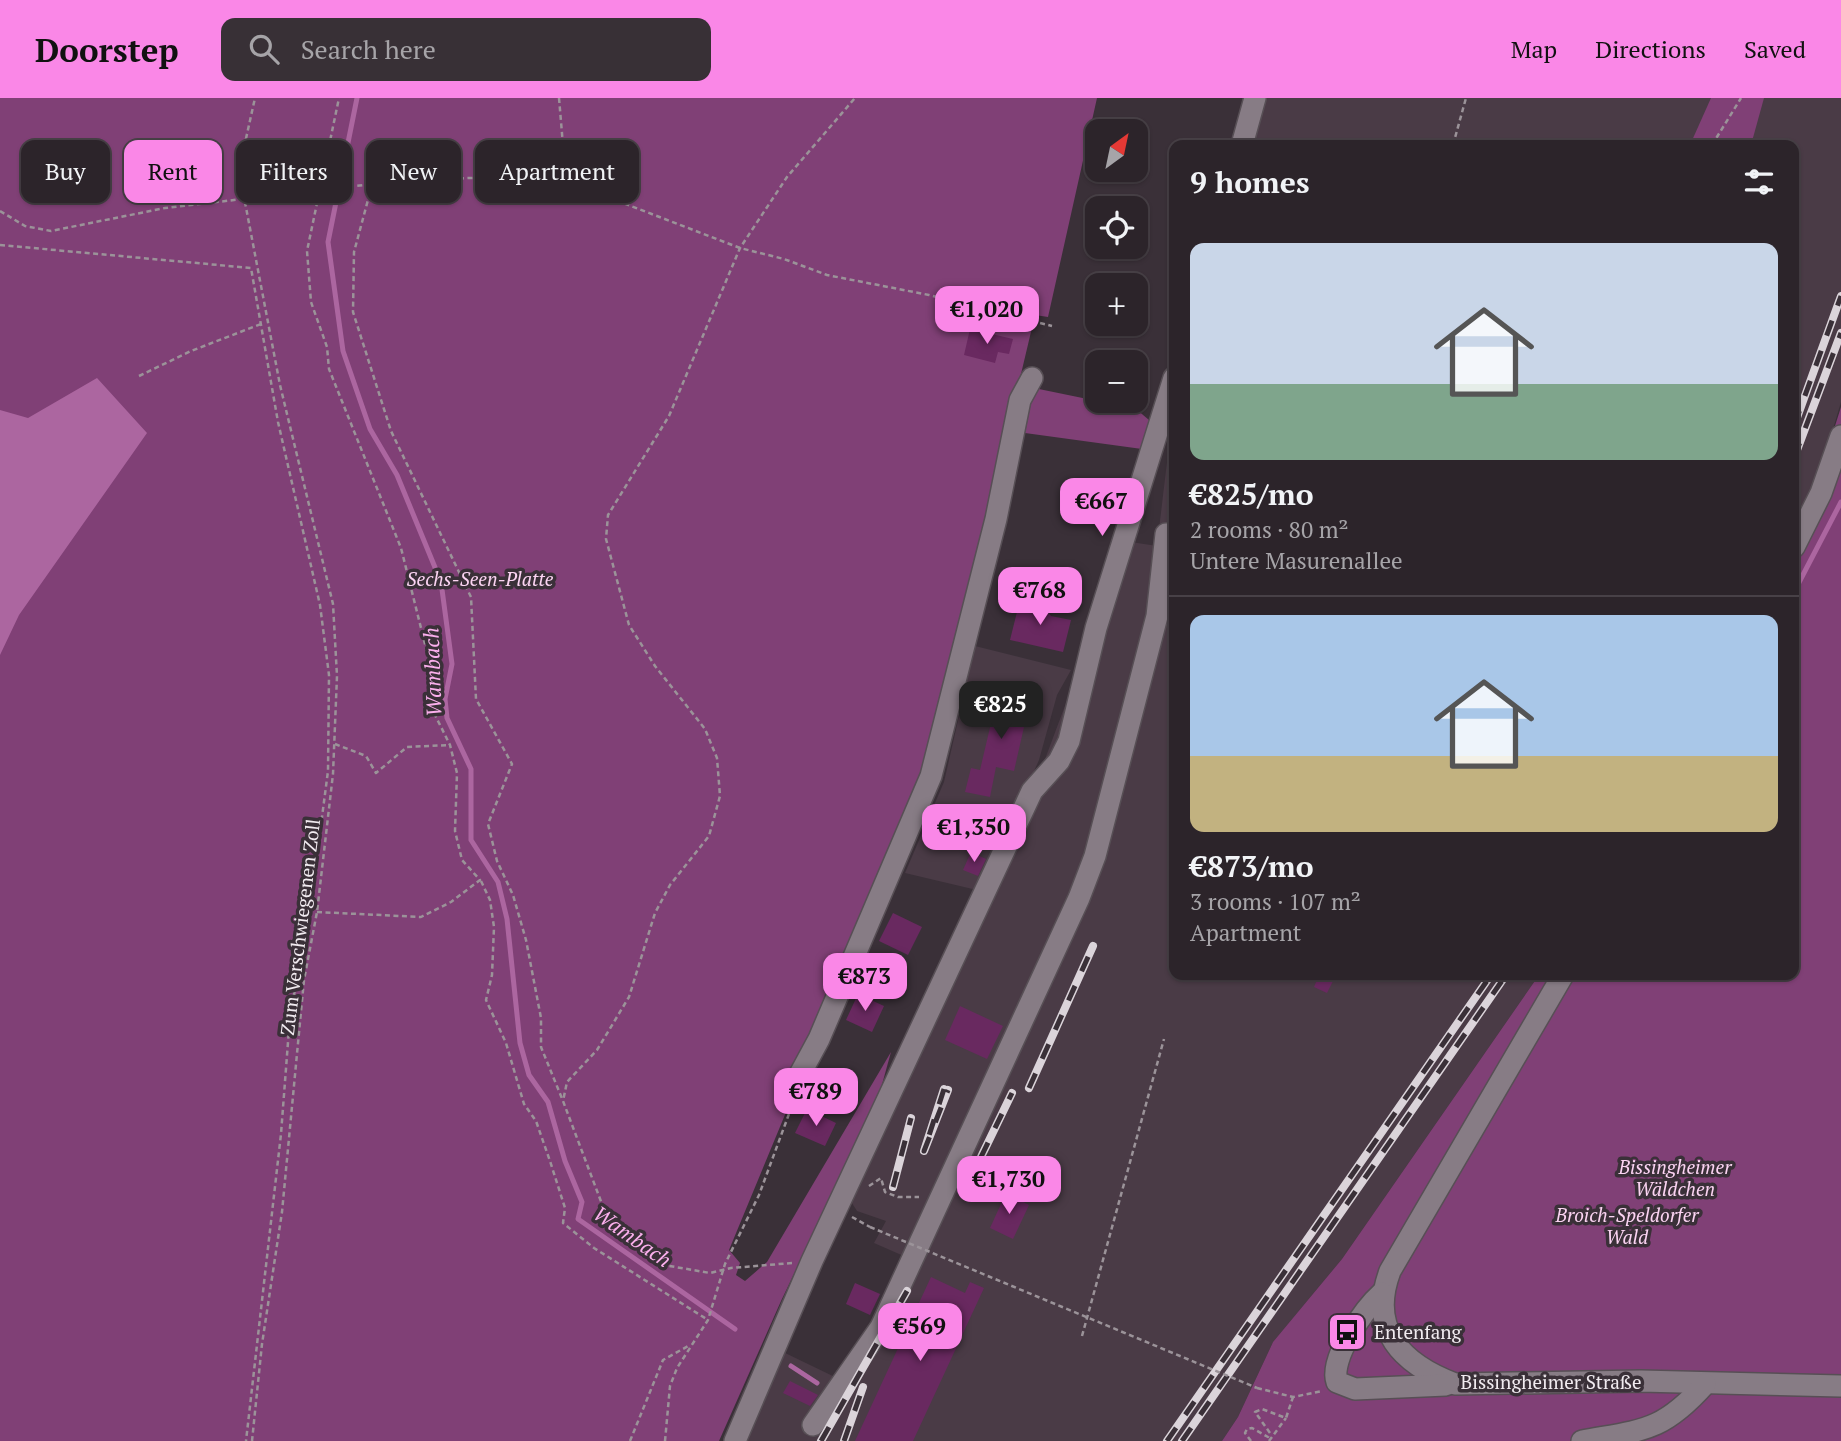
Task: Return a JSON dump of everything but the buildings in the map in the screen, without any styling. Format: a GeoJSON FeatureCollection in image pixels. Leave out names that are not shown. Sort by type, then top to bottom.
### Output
{"type":"FeatureCollection","features":[{"type":"Feature","properties":{"kind":"street"},"geometry":{"type":"LineString","coordinates":[[1243,140],[1255,98]]}},
{"type":"Feature","properties":{"kind":"street"},"geometry":{"type":"LineString","coordinates":[[799,1076],[824,1027],[931,776],[996,519],[1023,391],[1032,378]]}},
{"type":"Feature","properties":{"kind":"street"},"geometry":{"type":"LineString","coordinates":[[735,1441],[812,1261],[1032,791],[1059,761],[1064,751],[1084,673],[1169,394]]}},
{"type":"Feature","properties":{"kind":"street"},"geometry":{"type":"LineString","coordinates":[[1799,537],[1821,493],[1841,436]]}},
{"type":"Feature","properties":{"kind":"street"},"geometry":{"type":"LineString","coordinates":[[1129,523],[1169,534]]}},
{"type":"Feature","properties":{"kind":"street"},"geometry":{"type":"LineString","coordinates":[[813,1424],[881,1327],[943,1197],[1095,856],[1157,616],[1169,540]]}},
{"type":"Feature","properties":{"kind":"street"},"geometry":{"type":"LineString","coordinates":[[1455,1384],[1355,1389],[1337,1382],[1333,1372],[1336,1360],[1371,1303],[1382,1293],[1390,1271],[1417,1223],[1560,980]]}},
{"type":"Feature","properties":{"kind":"street","name":"Bissingheimer Straße"},"geometry":{"type":"LineString","coordinates":[[1382,1293],[1384,1318],[1390,1337],[1406,1358],[1426,1373],[1455,1384],[1642,1381],[1841,1386]]}},
{"type":"Feature","properties":{"kind":"street"},"geometry":{"type":"LineString","coordinates":[[1582,1441],[1649,1429],[1680,1412],[1705,1384]]}},
{"type":"Feature","properties":{"kind":"path","name":"Zum Verschwiegenen Zoll"},"geometry":{"type":"LineString","coordinates":[[246,140],[256,98]]}},
{"type":"Feature","properties":{"kind":"path"},"geometry":{"type":"LineString","coordinates":[[331,140],[339,98]]}},
{"type":"Feature","properties":{"kind":"path"},"geometry":{"type":"LineString","coordinates":[[559,98],[563,140]]}},
{"type":"Feature","properties":{"kind":"path"},"geometry":{"type":"LineString","coordinates":[[563,1101],[568,1082],[597,1050],[629,996],[655,913],[670,885],[709,836],[718,809],[719,773],[712,744],[695,714],[655,666],[629,625],[609,555],[605,526],[613,504],[669,416],[740,248],[787,177],[855,98]]}},
{"type":"Feature","properties":{"kind":"path"},"geometry":{"type":"LineString","coordinates":[[1454,140],[1466,98]]}},
{"type":"Feature","properties":{"kind":"path"},"geometry":{"type":"LineString","coordinates":[[1715,140],[1741,98]]}},
{"type":"Feature","properties":{"kind":"path"},"geometry":{"type":"LineString","coordinates":[[0,211],[25,226],[51,231],[149,210],[236,198]]}},
{"type":"Feature","properties":{"kind":"path","name":"Zum Verschwiegenen Zoll"},"geometry":{"type":"LineString","coordinates":[[245,203],[266,322],[333,604],[337,635],[335,744],[317,912],[304,979],[282,1212],[262,1344],[252,1441]]}},
{"type":"Feature","properties":{"kind":"path"},"geometry":{"type":"LineString","coordinates":[[318,203],[307,251],[312,302],[327,346],[329,369],[401,548],[433,676],[428,701],[450,745],[457,773],[455,831],[462,860],[480,880],[490,900],[494,927],[492,975],[486,1000],[506,1044],[524,1104],[536,1121],[547,1151],[565,1208],[563,1223],[594,1248],[708,1320]]}},
{"type":"Feature","properties":{"kind":"path"},"geometry":{"type":"LineString","coordinates":[[367,203],[354,252],[353,312],[391,431],[471,597],[476,699],[512,764],[488,824],[497,861],[513,895],[526,940],[541,1018],[541,1048],[594,1189],[614,1224],[637,1247],[664,1265],[710,1273],[812,1261]]}},
{"type":"Feature","properties":{"kind":"path"},"geometry":{"type":"LineString","coordinates":[[623,203],[740,248],[784,259],[827,275],[929,295],[1052,326]]}},
{"type":"Feature","properties":{"kind":"path"},"geometry":{"type":"LineString","coordinates":[[0,245],[251,268],[278,422],[320,605],[329,675],[328,771],[310,909],[290,1016],[281,1134],[246,1441]]}},
{"type":"Feature","properties":{"kind":"path"},"geometry":{"type":"LineString","coordinates":[[139,376],[191,351],[266,322]]}},
{"type":"Feature","properties":{"kind":"path"},"geometry":{"type":"LineString","coordinates":[[335,744],[366,756],[376,773],[407,747],[450,745]]}},
{"type":"Feature","properties":{"kind":"path"},"geometry":{"type":"LineString","coordinates":[[317,912],[421,917],[452,902],[480,880]]}},
{"type":"Feature","properties":{"kind":"path"},"geometry":{"type":"LineString","coordinates":[[1082,1336],[1164,1039]]}},
{"type":"Feature","properties":{"kind":"path"},"geometry":{"type":"LineString","coordinates":[[666,1441],[670,1386],[708,1320],[723,1271],[786,1129],[796,1101],[799,1076]]}},
{"type":"Feature","properties":{"kind":"path"},"geometry":{"type":"LineString","coordinates":[[881,1178],[885,1192],[898,1197],[943,1197]]}},
{"type":"Feature","properties":{"kind":"path"},"geometry":{"type":"LineString","coordinates":[[870,1227],[1258,1388],[1293,1397],[1314,1394],[1337,1382]]}},
{"type":"Feature","properties":{"kind":"path"},"geometry":{"type":"LineString","coordinates":[[630,1441],[663,1360],[693,1343]]}},
{"type":"Feature","properties":{"kind":"path"},"geometry":{"type":"LineString","coordinates":[[1269,1441],[1286,1418],[1293,1397]]}},
{"type":"Feature","properties":{"kind":"path"},"geometry":{"type":"LineString","coordinates":[[1251,1441],[1245,1433],[1247,1429],[1252,1428],[1268,1437],[1270,1433],[1255,1412],[1262,1409],[1280,1419],[1286,1418]]}},
{"type":"Feature","properties":{"kind":"shaded area"},"geometry":{"type":"Polygon","coordinates":[[[1261,98],[1841,98],[1841,402],[1816,486],[1799,521],[1799,140],[1249,140],[1261,98]]]}},
{"type":"Feature","properties":{"kind":"shaded area"},"geometry":{"type":"Polygon","coordinates":[[[97,378],[147,433],[19,615],[0,655],[0,410],[28,418],[97,378]]]}},
{"type":"Feature","properties":{"kind":"shaded area"},"geometry":{"type":"Polygon","coordinates":[[[1169,427],[1131,542],[1157,546],[1169,445],[1169,980],[1536,980],[1342,1259],[1273,1342],[1238,1417],[1222,1441],[743,1441],[781,1351],[839,1379],[906,1257],[874,1243],[886,1221],[857,1211],[850,1200],[1004,869],[1169,427]]]}},
{"type":"Feature","properties":{"kind":"shaded area"},"geometry":{"type":"Polygon","coordinates":[[[975,646],[1071,670],[1057,695],[1039,760],[981,891],[905,873],[944,782],[975,646]]]}},
{"type":"Feature","properties":{"kind":"green space","name":"Sechs-Seen-Platte"},"geometry":{"type":"Polygon","coordinates":[[[0,98],[1097,98],[1092,119],[1085,119],[1085,152],[1048,317],[1035,315],[926,774],[729,1250],[740,1263],[736,1275],[745,1281],[767,1262],[891,1052],[878,1099],[781,1301],[719,1441],[0,1441],[0,98]]]}},
{"type":"Feature","properties":{"kind":"green space"},"geometry":{"type":"Polygon","coordinates":[[[1711,98],[1764,98],[1752,140],[1692,140],[1711,98]]]}},
{"type":"Feature","properties":{"kind":"green space"},"geometry":{"type":"Polygon","coordinates":[[[1034,388],[1085,398],[1085,413],[1141,413],[1149,420],[1142,449],[1025,433],[1034,388]]]}},
{"type":"Feature","properties":{"kind":"green space","name":"Broich-Speldorfer Wald"},"geometry":{"type":"Polygon","coordinates":[[[1841,407],[1841,1441],[1222,1441],[1238,1417],[1273,1342],[1342,1259],[1536,980],[1799,980],[1799,521],[1816,486],[1841,407]]]}},
{"type":"Feature","properties":{"kind":"waterway","name":"Wambach"},"geometry":{"type":"LineString","coordinates":[[357,98],[328,242],[343,351],[370,429],[397,475],[441,582],[452,664],[445,699],[447,718],[471,769],[471,840],[498,882],[507,919],[520,1043],[529,1075],[548,1102],[565,1161],[582,1202],[578,1219],[735,1329]]}},
{"type":"Feature","properties":{"kind":"waterway"},"geometry":{"type":"LineString","coordinates":[[1799,582],[1841,502]]}},
{"type":"Feature","properties":{"kind":"waterway","name":"Wambach"},"geometry":{"type":"LineString","coordinates":[[791,1366],[817,1383]]}},
{"type":"Feature","properties":{"kind":"railway"},"geometry":{"type":"LineString","coordinates":[[1799,412],[1841,296]]}},
{"type":"Feature","properties":{"kind":"railway"},"geometry":{"type":"LineString","coordinates":[[1799,445],[1841,333]]}},
{"type":"Feature","properties":{"kind":"railway"},"geometry":{"type":"LineString","coordinates":[[1029,1088],[1093,946]]}},
{"type":"Feature","properties":{"kind":"railway"},"geometry":{"type":"LineString","coordinates":[[1167,1441],[1488,980]]}},
{"type":"Feature","properties":{"kind":"railway"},"geometry":{"type":"LineString","coordinates":[[1182,1441],[1503,980]]}},
{"type":"Feature","properties":{"kind":"railway"},"geometry":{"type":"LineString","coordinates":[[944,1089],[924,1151],[948,1090]]}},
{"type":"Feature","properties":{"kind":"railway"},"geometry":{"type":"LineString","coordinates":[[981,1157],[1012,1093]]}},
{"type":"Feature","properties":{"kind":"railway"},"geometry":{"type":"LineString","coordinates":[[893,1187],[911,1118]]}},
{"type":"Feature","properties":{"kind":"railway"},"geometry":{"type":"LineString","coordinates":[[821,1441],[907,1291]]}},
{"type":"Feature","properties":{"kind":"railway"},"geometry":{"type":"LineString","coordinates":[[844,1441],[863,1387]]}},
{"type":"Feature","properties":{"kind":"place","name":"Entenfang"},"geometry":{"type":"Point","coordinates":[1347,1332]}},
{"type":"Feature","properties":{"kind":"park label","name":"Bissingheimer Wäldchen"},"geometry":{"type":"Point","coordinates":[1675,1178]}}]}
